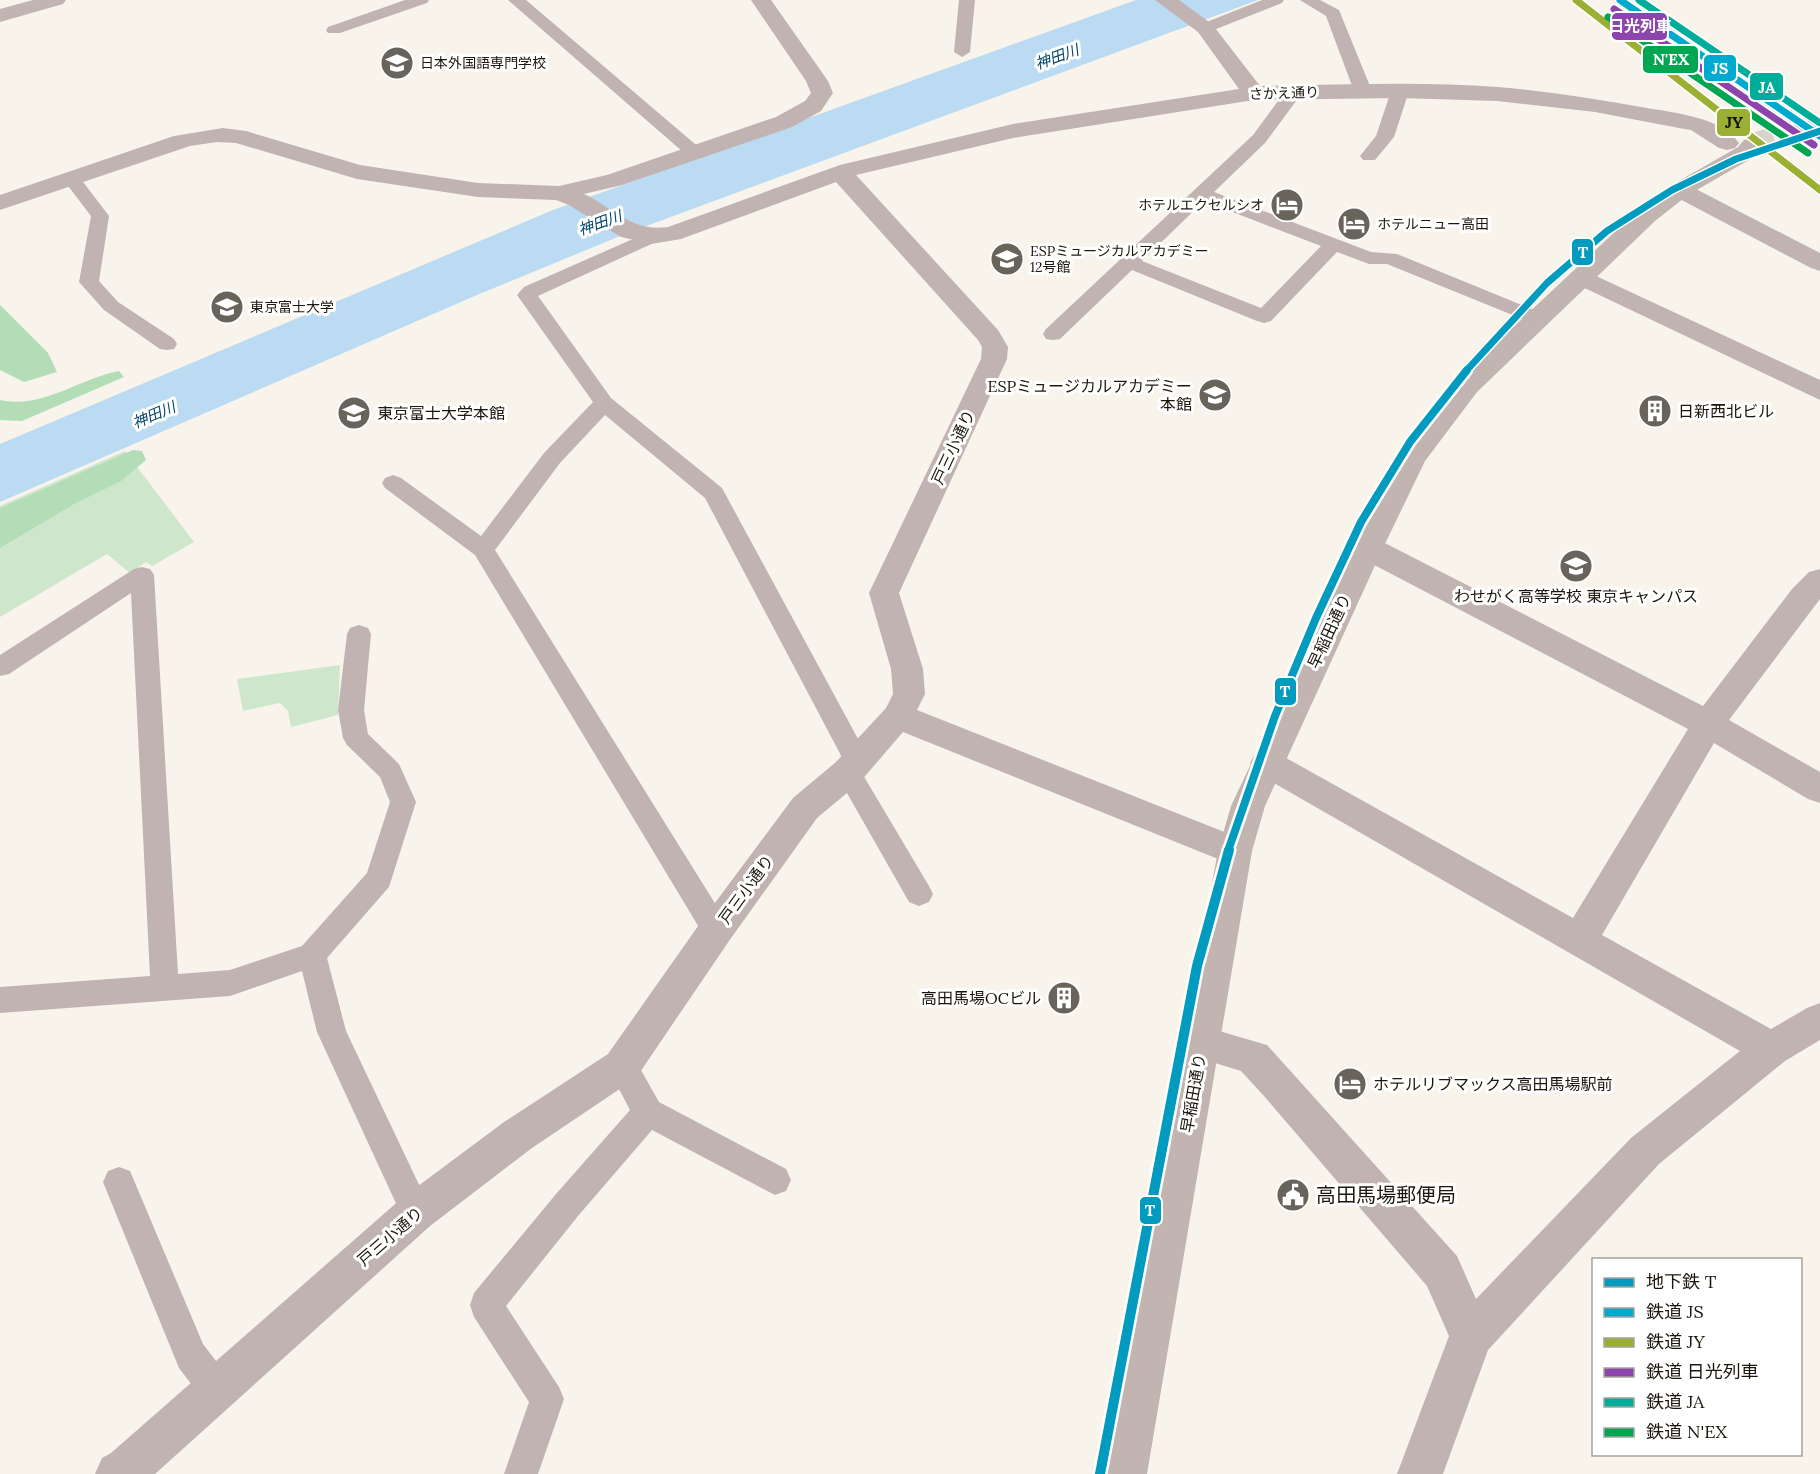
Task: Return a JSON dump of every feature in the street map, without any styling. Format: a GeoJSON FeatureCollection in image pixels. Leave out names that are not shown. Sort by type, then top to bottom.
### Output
{"type":"FeatureCollection","features":[{"type":"Feature","properties":{"kind":"main road"},"geometry":{"type":"LineString","coordinates":[[0,3],[13,0]]}},
{"type":"Feature","properties":{"kind":"main road"},"geometry":{"type":"LineString","coordinates":[[0,16],[56,0]]}},
{"type":"Feature","properties":{"kind":"main road"},"geometry":{"type":"LineString","coordinates":[[1794,132],[1820,124]]}},
{"type":"Feature","properties":{"kind":"main road","name":"早稲田通り"},"geometry":{"type":"LineString","coordinates":[[1124,1474],[1235,851],[1248,806],[1368,548],[1413,458],[1467,386],[1646,216],[1680,190],[1746,152],[1752,145]]}},
{"type":"Feature","properties":{"kind":"street"},"geometry":{"type":"LineString","coordinates":[[0,203],[182,141],[204,135],[222,134],[238,136],[357,172],[478,190],[569,196],[784,122],[813,106],[822,93],[817,81],[760,0]]}},
{"type":"Feature","properties":{"kind":"street"},"geometry":{"type":"LineString","coordinates":[[1165,0],[1202,25],[1254,93]]}},
{"type":"Feature","properties":{"kind":"street","name":"さかえ通り"},"geometry":{"type":"LineString","coordinates":[[641,234],[672,234],[840,172],[1012,131],[1254,93],[1400,91],[1497,94],[1594,105],[1698,125],[1728,143]]}},
{"type":"Feature","properties":{"kind":"street","name":"戸三小通り"},"geometry":{"type":"LineString","coordinates":[[118,1474],[127,1470],[416,1212],[518,1135],[622,1066],[716,930],[805,808],[853,766],[898,716],[909,694],[907,669],[884,593],[994,359],[995,347],[989,336],[911,247],[840,172]]}},
{"type":"Feature","properties":{"kind":"street"},"geometry":{"type":"LineString","coordinates":[[1680,190],[1820,263]]}},
{"type":"Feature","properties":{"kind":"street"},"geometry":{"type":"LineString","coordinates":[[569,196],[641,234]]}},
{"type":"Feature","properties":{"kind":"street"},"geometry":{"type":"LineString","coordinates":[[1581,277],[1818,387]]}},
{"type":"Feature","properties":{"kind":"street"},"geometry":{"type":"LineString","coordinates":[[1368,548],[1708,724],[1820,789]]}},
{"type":"Feature","properties":{"kind":"street"},"geometry":{"type":"LineString","coordinates":[[1579,941],[1708,724],[1803,597],[1820,580]]}},
{"type":"Feature","properties":{"kind":"street"},"geometry":{"type":"LineString","coordinates":[[898,716],[1235,851]]}},
{"type":"Feature","properties":{"kind":"street"},"geometry":{"type":"LineString","coordinates":[[1267,764],[1771,1049]]}},
{"type":"Feature","properties":{"kind":"street"},"geometry":{"type":"LineString","coordinates":[[1420,1474],[1472,1336],[1645,1151],[1771,1049],[1820,1020]]}},
{"type":"Feature","properties":{"kind":"street"},"geometry":{"type":"LineString","coordinates":[[1202,1043],[1253,1057],[1278,1083],[1442,1271],[1472,1336]]}},
{"type":"Feature","properties":{"kind":"lane"},"geometry":{"type":"LineString","coordinates":[[334,30],[421,0]]}},
{"type":"Feature","properties":{"kind":"lane"},"geometry":{"type":"LineString","coordinates":[[516,0],[696,154]]}},
{"type":"Feature","properties":{"kind":"lane"},"geometry":{"type":"LineString","coordinates":[[962,52],[968,0]]}},
{"type":"Feature","properties":{"kind":"lane"},"geometry":{"type":"LineString","coordinates":[[1202,25],[1276,0]]}},
{"type":"Feature","properties":{"kind":"lane"},"geometry":{"type":"LineString","coordinates":[[1308,0],[1333,13],[1363,91]]}},
{"type":"Feature","properties":{"kind":"lane"},"geometry":{"type":"LineString","coordinates":[[1369,156],[1385,137],[1400,91]]}},
{"type":"Feature","properties":{"kind":"lane"},"geometry":{"type":"LineString","coordinates":[[1053,334],[1260,139],[1293,93]]}},
{"type":"Feature","properties":{"kind":"lane"},"geometry":{"type":"LineString","coordinates":[[71,178],[100,216],[89,282],[111,306],[166,344]]}},
{"type":"Feature","properties":{"kind":"lane"},"geometry":{"type":"LineString","coordinates":[[1203,194],[1369,258],[1390,258],[1538,318]]}},
{"type":"Feature","properties":{"kind":"lane"},"geometry":{"type":"LineString","coordinates":[[641,234],[527,295],[604,403],[714,493],[919,894]]}},
{"type":"Feature","properties":{"kind":"lane"},"geometry":{"type":"LineString","coordinates":[[1131,262],[1264,317],[1334,244]]}},
{"type":"Feature","properties":{"kind":"lane"},"geometry":{"type":"LineString","coordinates":[[483,549],[552,458],[604,403]]}},
{"type":"Feature","properties":{"kind":"lane"},"geometry":{"type":"LineString","coordinates":[[393,483],[483,549],[716,930]]}},
{"type":"Feature","properties":{"kind":"lane"},"geometry":{"type":"LineString","coordinates":[[0,668],[142,575],[165,989]]}},
{"type":"Feature","properties":{"kind":"lane"},"geometry":{"type":"LineString","coordinates":[[0,1000],[230,983],[312,955],[379,879],[403,802],[390,771],[356,738],[351,710],[359,634]]}},
{"type":"Feature","properties":{"kind":"lane"},"geometry":{"type":"LineString","coordinates":[[312,955],[332,1032],[416,1212]]}},
{"type":"Feature","properties":{"kind":"lane"},"geometry":{"type":"LineString","coordinates":[[622,1066],[648,1112],[776,1180]]}},
{"type":"Feature","properties":{"kind":"lane"},"geometry":{"type":"LineString","coordinates":[[520,1474],[547,1399],[486,1305],[567,1205],[648,1112]]}},
{"type":"Feature","properties":{"kind":"lane"},"geometry":{"type":"LineString","coordinates":[[119,1182],[191,1356],[217,1389]]}},
{"type":"Feature","properties":{"kind":"green space"},"geometry":{"type":"Polygon","coordinates":[[[0,305],[48,353],[57,372],[24,382],[0,370],[0,305]]]}},
{"type":"Feature","properties":{"kind":"green space"},"geometry":{"type":"Polygon","coordinates":[[[119,371],[124,377],[22,421],[0,420],[0,400],[16,402],[46,397],[119,371]]]}},
{"type":"Feature","properties":{"kind":"green space"},"geometry":{"type":"Polygon","coordinates":[[[133,450],[142,451],[146,460],[121,481],[74,504],[0,548],[0,508],[133,450]]]}},
{"type":"Feature","properties":{"kind":"green space"},"geometry":{"type":"Polygon","coordinates":[[[125,451],[194,542],[152,566],[146,562],[130,573],[107,554],[0,617],[0,506],[125,451]]]}},
{"type":"Feature","properties":{"kind":"green space"},"geometry":{"type":"Polygon","coordinates":[[[340,665],[338,715],[291,727],[288,711],[280,703],[243,711],[237,679],[340,665]]]}},
{"type":"Feature","properties":{"kind":"water","name":"神田川"},"geometry":{"type":"Polygon","coordinates":[[[1136,0],[1258,0],[630,232],[477,295],[0,502],[0,444],[553,210],[1136,0]]]}},
{"type":"Feature","properties":{"kind":"tunnel"},"geometry":{"type":"LineString","coordinates":[[1752,145],[1794,132]]}},
{"type":"Feature","properties":{"kind":"metro line","name":"T"},"geometry":{"type":"LineString","coordinates":[[1100,1474],[1197,966],[1235,827],[1275,716],[1316,618],[1361,522],[1410,442],[1469,367],[1547,283],[1607,231],[1672,190],[1736,159],[1820,131]]}},
{"type":"Feature","properties":{"kind":"rail line","name":"JY"},"geometry":{"type":"LineString","coordinates":[[1576,0],[1820,190]]}},
{"type":"Feature","properties":{"kind":"rail line","name":"JS"},"geometry":{"type":"LineString","coordinates":[[1620,0],[1820,136]]}},
{"type":"Feature","properties":{"kind":"rail line","name":"JA"},"geometry":{"type":"LineString","coordinates":[[1639,0],[1820,123]]}},
{"type":"Feature","properties":{"kind":"rail line","name":"日光列車"},"geometry":{"type":"LineString","coordinates":[[1614,9],[1814,145]]}},
{"type":"Feature","properties":{"kind":"rail line","name":"N'EX"},"geometry":{"type":"LineString","coordinates":[[1608,17],[1808,153]]}},
{"type":"Feature","properties":{"kind":"place","name":"日本外国語専門学校"},"geometry":{"type":"Point","coordinates":[397,63]}},
{"type":"Feature","properties":{"kind":"place","name":"ホテルエクセルシオ"},"geometry":{"type":"Point","coordinates":[1287,205]}},
{"type":"Feature","properties":{"kind":"place","name":"ホテルニュー高田"},"geometry":{"type":"Point","coordinates":[1354,224]}},
{"type":"Feature","properties":{"kind":"place","name":"ESPミュージカルアカデミー 12号館"},"geometry":{"type":"Point","coordinates":[1007,259]}},
{"type":"Feature","properties":{"kind":"place","name":"東京富士大学"},"geometry":{"type":"Point","coordinates":[227,307]}},
{"type":"Feature","properties":{"kind":"place","name":"ESPミュージカルアカデミー 本館"},"geometry":{"type":"Point","coordinates":[1215,395]}},
{"type":"Feature","properties":{"kind":"place","name":"日新西北ビル"},"geometry":{"type":"Point","coordinates":[1655,411]}},
{"type":"Feature","properties":{"kind":"place","name":"東京富士大学本館"},"geometry":{"type":"Point","coordinates":[354,413]}},
{"type":"Feature","properties":{"kind":"place","name":"わせがく高等学校 東京キャンパス"},"geometry":{"type":"Point","coordinates":[1576,566]}},
{"type":"Feature","properties":{"kind":"place","name":"高田馬場OCビル"},"geometry":{"type":"Point","coordinates":[1064,998]}},
{"type":"Feature","properties":{"kind":"place","name":"ホテルリブマックス高田馬場駅前"},"geometry":{"type":"Point","coordinates":[1350,1084]}},
{"type":"Feature","properties":{"kind":"place","name":"高田馬場郵便局"},"geometry":{"type":"Point","coordinates":[1293,1195]}}]}
